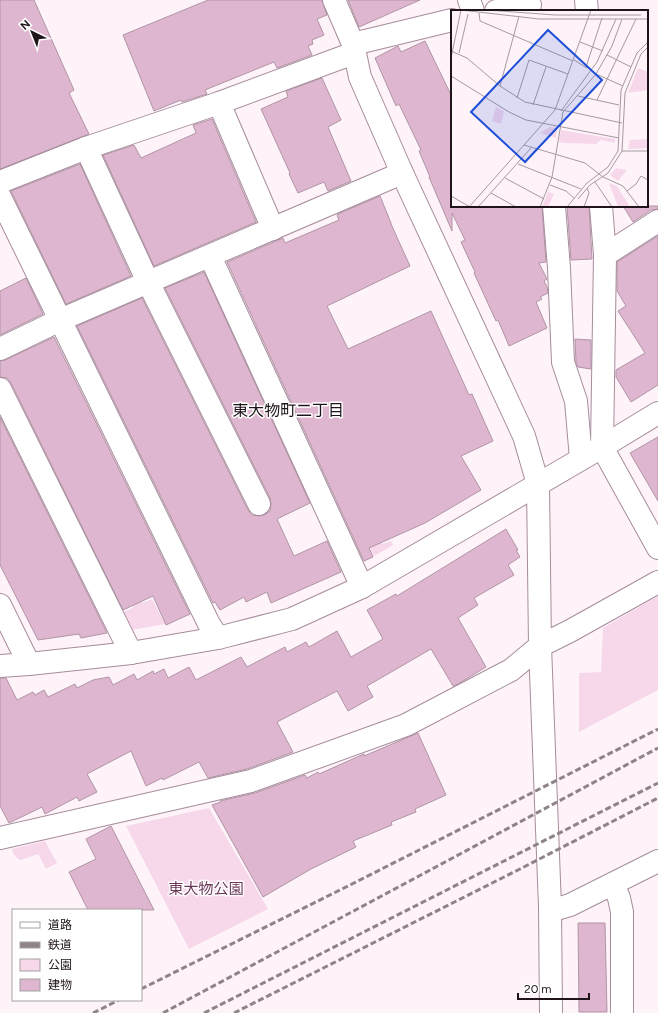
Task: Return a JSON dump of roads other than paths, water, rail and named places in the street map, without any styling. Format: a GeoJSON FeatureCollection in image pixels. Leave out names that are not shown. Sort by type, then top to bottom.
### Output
{"type":"FeatureCollection","features":[{"type":"Feature","properties":{"kind":"street"},"geometry":{"type":"LineString","coordinates":[[334,0],[354,49],[360,77],[402,173],[524,436],[538,484],[540,646],[550,907],[551,1013]]}},
{"type":"Feature","properties":{"kind":"street"},"geometry":{"type":"LineString","coordinates":[[469,0],[473,10]]}},
{"type":"Feature","properties":{"kind":"street"},"geometry":{"type":"LineString","coordinates":[[586,0],[587,10]]}},
{"type":"Feature","properties":{"kind":"street"},"geometry":{"type":"LineString","coordinates":[[502,10],[530,5]]}},
{"type":"Feature","properties":{"kind":"street"},"geometry":{"type":"LineString","coordinates":[[0,182],[86,148],[218,103],[354,49],[451,20]]}},
{"type":"Feature","properties":{"kind":"street"},"geometry":{"type":"LineString","coordinates":[[218,103],[273,229]]}},
{"type":"Feature","properties":{"kind":"street"},"geometry":{"type":"LineString","coordinates":[[86,148],[148,282],[259,504]]}},
{"type":"Feature","properties":{"kind":"street"},"geometry":{"type":"LineString","coordinates":[[0,349],[60,320],[402,173]]}},
{"type":"Feature","properties":{"kind":"street"},"geometry":{"type":"LineString","coordinates":[[0,197],[209,624],[218,638]]}},
{"type":"Feature","properties":{"kind":"street"},"geometry":{"type":"LineString","coordinates":[[554,207],[559,268],[563,362],[576,401],[582,459]]}},
{"type":"Feature","properties":{"kind":"street"},"geometry":{"type":"LineString","coordinates":[[601,207],[605,255],[602,447],[658,548]]}},
{"type":"Feature","properties":{"kind":"street"},"geometry":{"type":"LineString","coordinates":[[605,255],[658,221]]}},
{"type":"Feature","properties":{"kind":"street"},"geometry":{"type":"LineString","coordinates":[[210,256],[362,587]]}},
{"type":"Feature","properties":{"kind":"street"},"geometry":{"type":"LineString","coordinates":[[0,389],[130,653]]}},
{"type":"Feature","properties":{"kind":"street"},"geometry":{"type":"LineString","coordinates":[[0,666],[130,653],[218,638],[292,619],[362,587],[658,413]]}},
{"type":"Feature","properties":{"kind":"street"},"geometry":{"type":"LineString","coordinates":[[0,838],[251,780],[406,725],[511,670],[540,646],[658,582]]}},
{"type":"Feature","properties":{"kind":"street"},"geometry":{"type":"LineString","coordinates":[[0,606],[29,664]]}},
{"type":"Feature","properties":{"kind":"street"},"geometry":{"type":"LineString","coordinates":[[550,907],[560,908],[570,905],[658,861]]}},
{"type":"Feature","properties":{"kind":"street"},"geometry":{"type":"LineString","coordinates":[[613,884],[619,898],[622,912],[622,1013]]}},
{"type":"Feature","properties":{"kind":"railway"},"geometry":{"type":"LineString","coordinates":[[142,989],[658,729]]}},
{"type":"Feature","properties":{"kind":"railway"},"geometry":{"type":"LineString","coordinates":[[163,1013],[658,748]]}},
{"type":"Feature","properties":{"kind":"railway"},"geometry":{"type":"LineString","coordinates":[[204,1013],[658,783]]}},
{"type":"Feature","properties":{"kind":"railway"},"geometry":{"type":"LineString","coordinates":[[234,1013],[658,798]]}},
{"type":"Feature","properties":{"kind":"railway"},"geometry":{"type":"LineString","coordinates":[[93,1013],[117,1001]]}},
{"type":"Feature","properties":{"kind":"district","name":"東大物町二丁目"},"geometry":{"type":"Point","coordinates":[288,410]}},
{"type":"Feature","properties":{"kind":"park label","name":"東大物公園"},"geometry":{"type":"Point","coordinates":[206,889]}}]}
